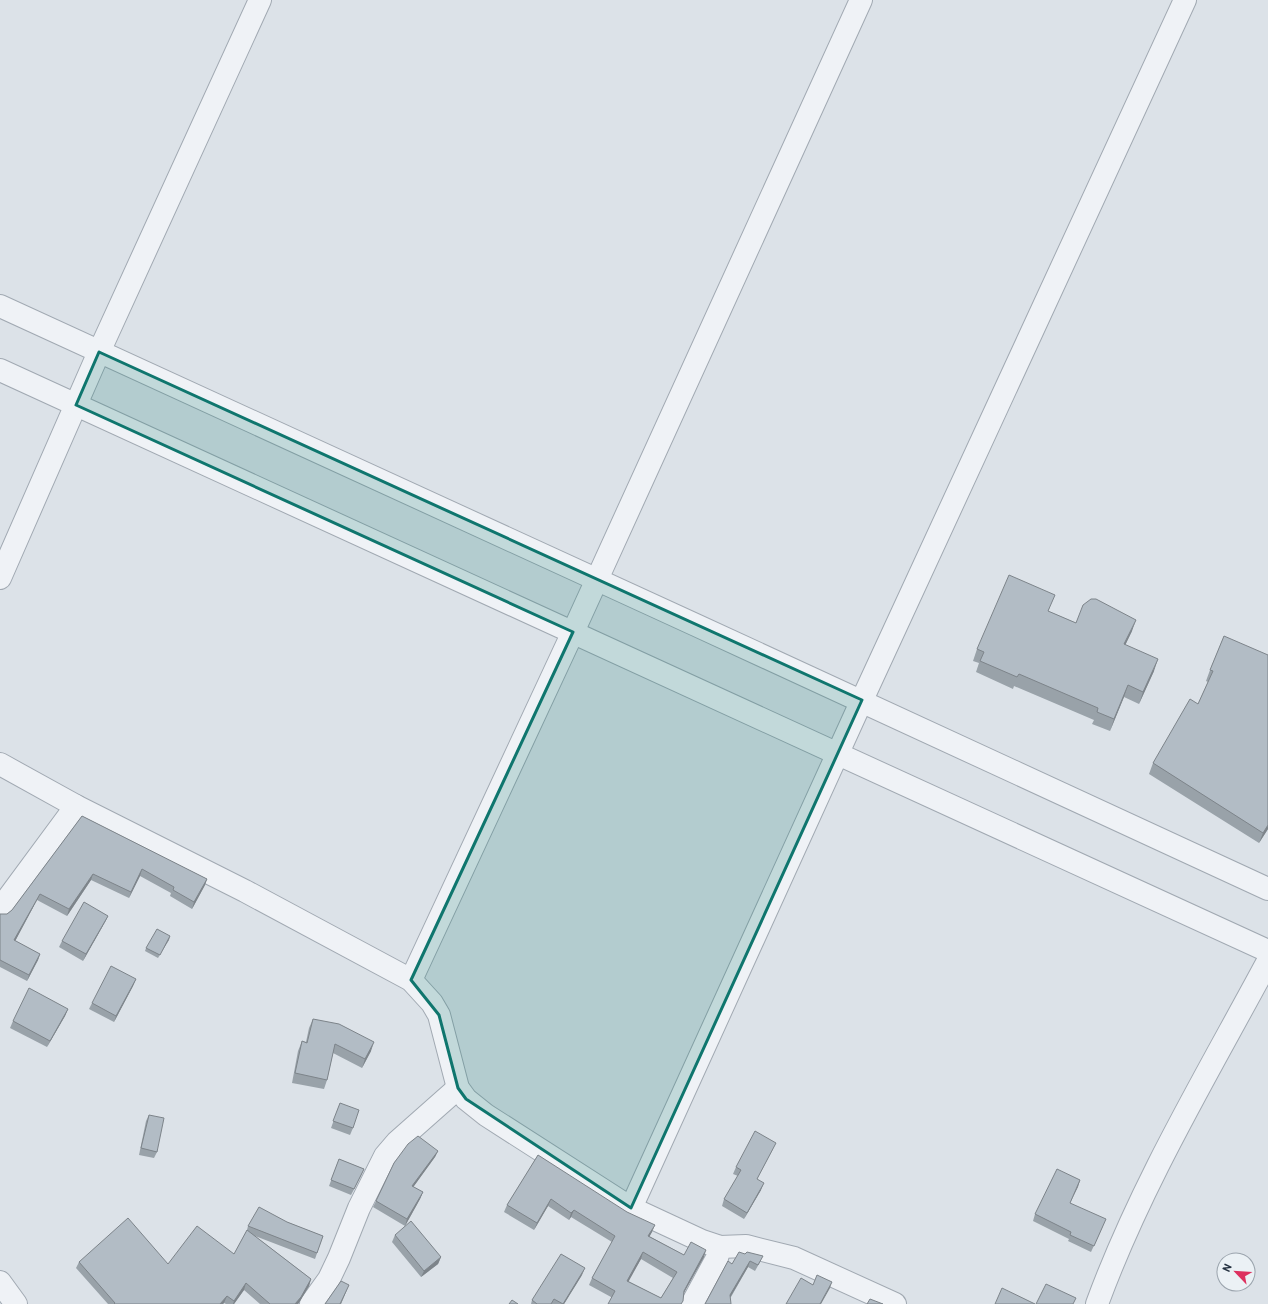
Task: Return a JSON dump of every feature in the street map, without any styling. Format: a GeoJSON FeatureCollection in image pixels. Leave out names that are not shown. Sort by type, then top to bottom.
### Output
{"type":"FeatureCollection","features":[{"type":"Feature","properties":{"kind":"street"},"geometry":{"type":"LineString","coordinates":[[0,578],[99,352],[260,0]]}},
{"type":"Feature","properties":{"kind":"street"},"geometry":{"type":"LineString","coordinates":[[411,980],[597,581],[861,0]]}},
{"type":"Feature","properties":{"kind":"street"},"geometry":{"type":"LineString","coordinates":[[631,1208],[837,754],[1185,0]]}},
{"type":"Feature","properties":{"kind":"street"},"geometry":{"type":"LineString","coordinates":[[0,306],[597,581],[862,700],[1268,889]]}},
{"type":"Feature","properties":{"kind":"street"},"geometry":{"type":"LineString","coordinates":[[0,370],[1268,951]]}},
{"type":"Feature","properties":{"kind":"street"},"geometry":{"type":"LineString","coordinates":[[0,764],[76,806],[245,891],[411,980],[428,998],[439,1015],[458,1088],[466,1099],[486,1115],[631,1208],[720,1247],[746,1246],[794,1258],[895,1304]]}},
{"type":"Feature","properties":{"kind":"street"},"geometry":{"type":"LineString","coordinates":[[0,909],[76,806]]}},
{"type":"Feature","properties":{"kind":"street"},"geometry":{"type":"LineString","coordinates":[[1097,1304],[1114,1259],[1166,1153],[1268,961]]}},
{"type":"Feature","properties":{"kind":"street"},"geometry":{"type":"LineString","coordinates":[[311,1304],[339,1258],[359,1208],[384,1156],[397,1142],[458,1088]]}},
{"type":"Feature","properties":{"kind":"street"},"geometry":{"type":"LineString","coordinates":[[692,1304],[718,1258],[720,1247]]}},
{"type":"Feature","properties":{"kind":"street"},"geometry":{"type":"LineString","coordinates":[[0,1282],[16,1304]]}},
{"type":"Feature","properties":{"kind":"highlighted area"},"geometry":{"type":"Polygon","coordinates":[[[99,352],[862,700],[631,1208],[466,1099],[458,1088],[439,1015],[411,980],[573,632],[76,405],[99,352]]]}},
{"type":"Feature","properties":{"kind":"building"},"geometry":{"type":"Polygon","coordinates":[[[1009,575],[1055,595],[1048,611],[1076,623],[1083,605],[1091,599],[1096,599],[1136,620],[1124,644],[1158,659],[1143,692],[1128,685],[1114,719],[1097,712],[1098,708],[1019,674],[1017,677],[980,661],[984,652],[977,649],[1009,575]]]}},
{"type":"Feature","properties":{"kind":"building"},"geometry":{"type":"Polygon","coordinates":[[[1224,636],[1268,655],[1268,825],[1263,833],[1153,763],[1190,699],[1198,704],[1213,671],[1210,670],[1224,636]]]}},
{"type":"Feature","properties":{"kind":"building"},"geometry":{"type":"Polygon","coordinates":[[[82,816],[207,879],[194,902],[173,890],[174,887],[142,869],[131,892],[93,874],[69,909],[40,894],[14,940],[40,954],[29,975],[0,960],[0,914],[7,914],[12,910],[82,816]]]}},
{"type":"Feature","properties":{"kind":"building"},"geometry":{"type":"Polygon","coordinates":[[[84,902],[108,916],[86,954],[62,941],[84,902]]]}},
{"type":"Feature","properties":{"kind":"building"},"geometry":{"type":"Polygon","coordinates":[[[157,929],[170,936],[160,955],[146,948],[157,929]]]}},
{"type":"Feature","properties":{"kind":"building"},"geometry":{"type":"Polygon","coordinates":[[[111,966],[136,979],[116,1016],[92,1003],[111,966]]]}},
{"type":"Feature","properties":{"kind":"building"},"geometry":{"type":"Polygon","coordinates":[[[29,988],[68,1009],[50,1041],[13,1021],[29,988]]]}},
{"type":"Feature","properties":{"kind":"building"},"geometry":{"type":"Polygon","coordinates":[[[313,1019],[339,1024],[374,1042],[365,1059],[335,1044],[327,1080],[295,1073],[302,1041],[307,1043],[313,1019]]]}},
{"type":"Feature","properties":{"kind":"building"},"geometry":{"type":"Polygon","coordinates":[[[340,1103],[359,1110],[353,1128],[333,1121],[340,1103]]]}},
{"type":"Feature","properties":{"kind":"building"},"geometry":{"type":"Polygon","coordinates":[[[149,1115],[164,1118],[157,1152],[141,1148],[149,1115]]]}},
{"type":"Feature","properties":{"kind":"building"},"geometry":{"type":"Polygon","coordinates":[[[755,1131],[776,1143],[757,1179],[764,1183],[747,1213],[724,1199],[741,1170],[736,1167],[755,1131]]]}},
{"type":"Feature","properties":{"kind":"building"},"geometry":{"type":"Polygon","coordinates":[[[418,1136],[438,1151],[412,1186],[423,1192],[407,1219],[376,1201],[394,1163],[408,1144],[418,1136]]]}},
{"type":"Feature","properties":{"kind":"building"},"geometry":{"type":"Polygon","coordinates":[[[538,1155],[627,1212],[655,1225],[648,1236],[684,1255],[691,1242],[706,1250],[684,1291],[683,1301],[681,1304],[608,1304],[615,1291],[592,1278],[615,1236],[574,1210],[571,1213],[551,1199],[537,1223],[507,1205],[538,1155]],[[643,1252],[627,1281],[661,1298],[677,1272],[643,1252]]]}},
{"type":"Feature","properties":{"kind":"building"},"geometry":{"type":"Polygon","coordinates":[[[339,1159],[364,1169],[354,1189],[331,1180],[339,1159]]]}},
{"type":"Feature","properties":{"kind":"building"},"geometry":{"type":"Polygon","coordinates":[[[1057,1169],[1080,1180],[1070,1203],[1106,1219],[1094,1246],[1070,1235],[1071,1232],[1035,1214],[1057,1169]]]}},
{"type":"Feature","properties":{"kind":"building"},"geometry":{"type":"Polygon","coordinates":[[[259,1207],[287,1222],[323,1236],[317,1253],[248,1226],[259,1207]]]}},
{"type":"Feature","properties":{"kind":"building"},"geometry":{"type":"Polygon","coordinates":[[[128,1218],[168,1264],[197,1226],[234,1254],[247,1230],[311,1279],[301,1297],[295,1304],[270,1304],[246,1283],[234,1301],[227,1296],[220,1304],[114,1304],[115,1303],[79,1262],[128,1218]]]}},
{"type":"Feature","properties":{"kind":"building"},"geometry":{"type":"Polygon","coordinates":[[[411,1221],[441,1257],[424,1271],[395,1235],[411,1221]]]}},
{"type":"Feature","properties":{"kind":"building"},"geometry":{"type":"Polygon","coordinates":[[[739,1252],[745,1254],[747,1252],[763,1256],[758,1265],[750,1261],[730,1295],[731,1304],[705,1304],[728,1261],[732,1264],[739,1252]]]}},
{"type":"Feature","properties":{"kind":"building"},"geometry":{"type":"Polygon","coordinates":[[[561,1254],[585,1268],[563,1304],[554,1299],[551,1304],[537,1304],[532,1300],[561,1254]]]}},
{"type":"Feature","properties":{"kind":"building"},"geometry":{"type":"Polygon","coordinates":[[[817,1275],[832,1282],[820,1304],[786,1304],[801,1278],[813,1285],[817,1275]]]}},
{"type":"Feature","properties":{"kind":"building"},"geometry":{"type":"Polygon","coordinates":[[[341,1281],[349,1285],[340,1304],[325,1304],[341,1281]]]}},
{"type":"Feature","properties":{"kind":"building"},"geometry":{"type":"Polygon","coordinates":[[[1046,1284],[1076,1298],[1073,1304],[1036,1304],[1046,1284]]]}},
{"type":"Feature","properties":{"kind":"building"},"geometry":{"type":"Polygon","coordinates":[[[1002,1288],[1035,1304],[995,1304],[1002,1288]]]}},
{"type":"Feature","properties":{"kind":"building"},"geometry":{"type":"Polygon","coordinates":[[[870,1299],[883,1304],[867,1304],[870,1299]]]}},
{"type":"Feature","properties":{"kind":"building"},"geometry":{"type":"Polygon","coordinates":[[[512,1300],[518,1304],[509,1304],[512,1300]]]}}]}
